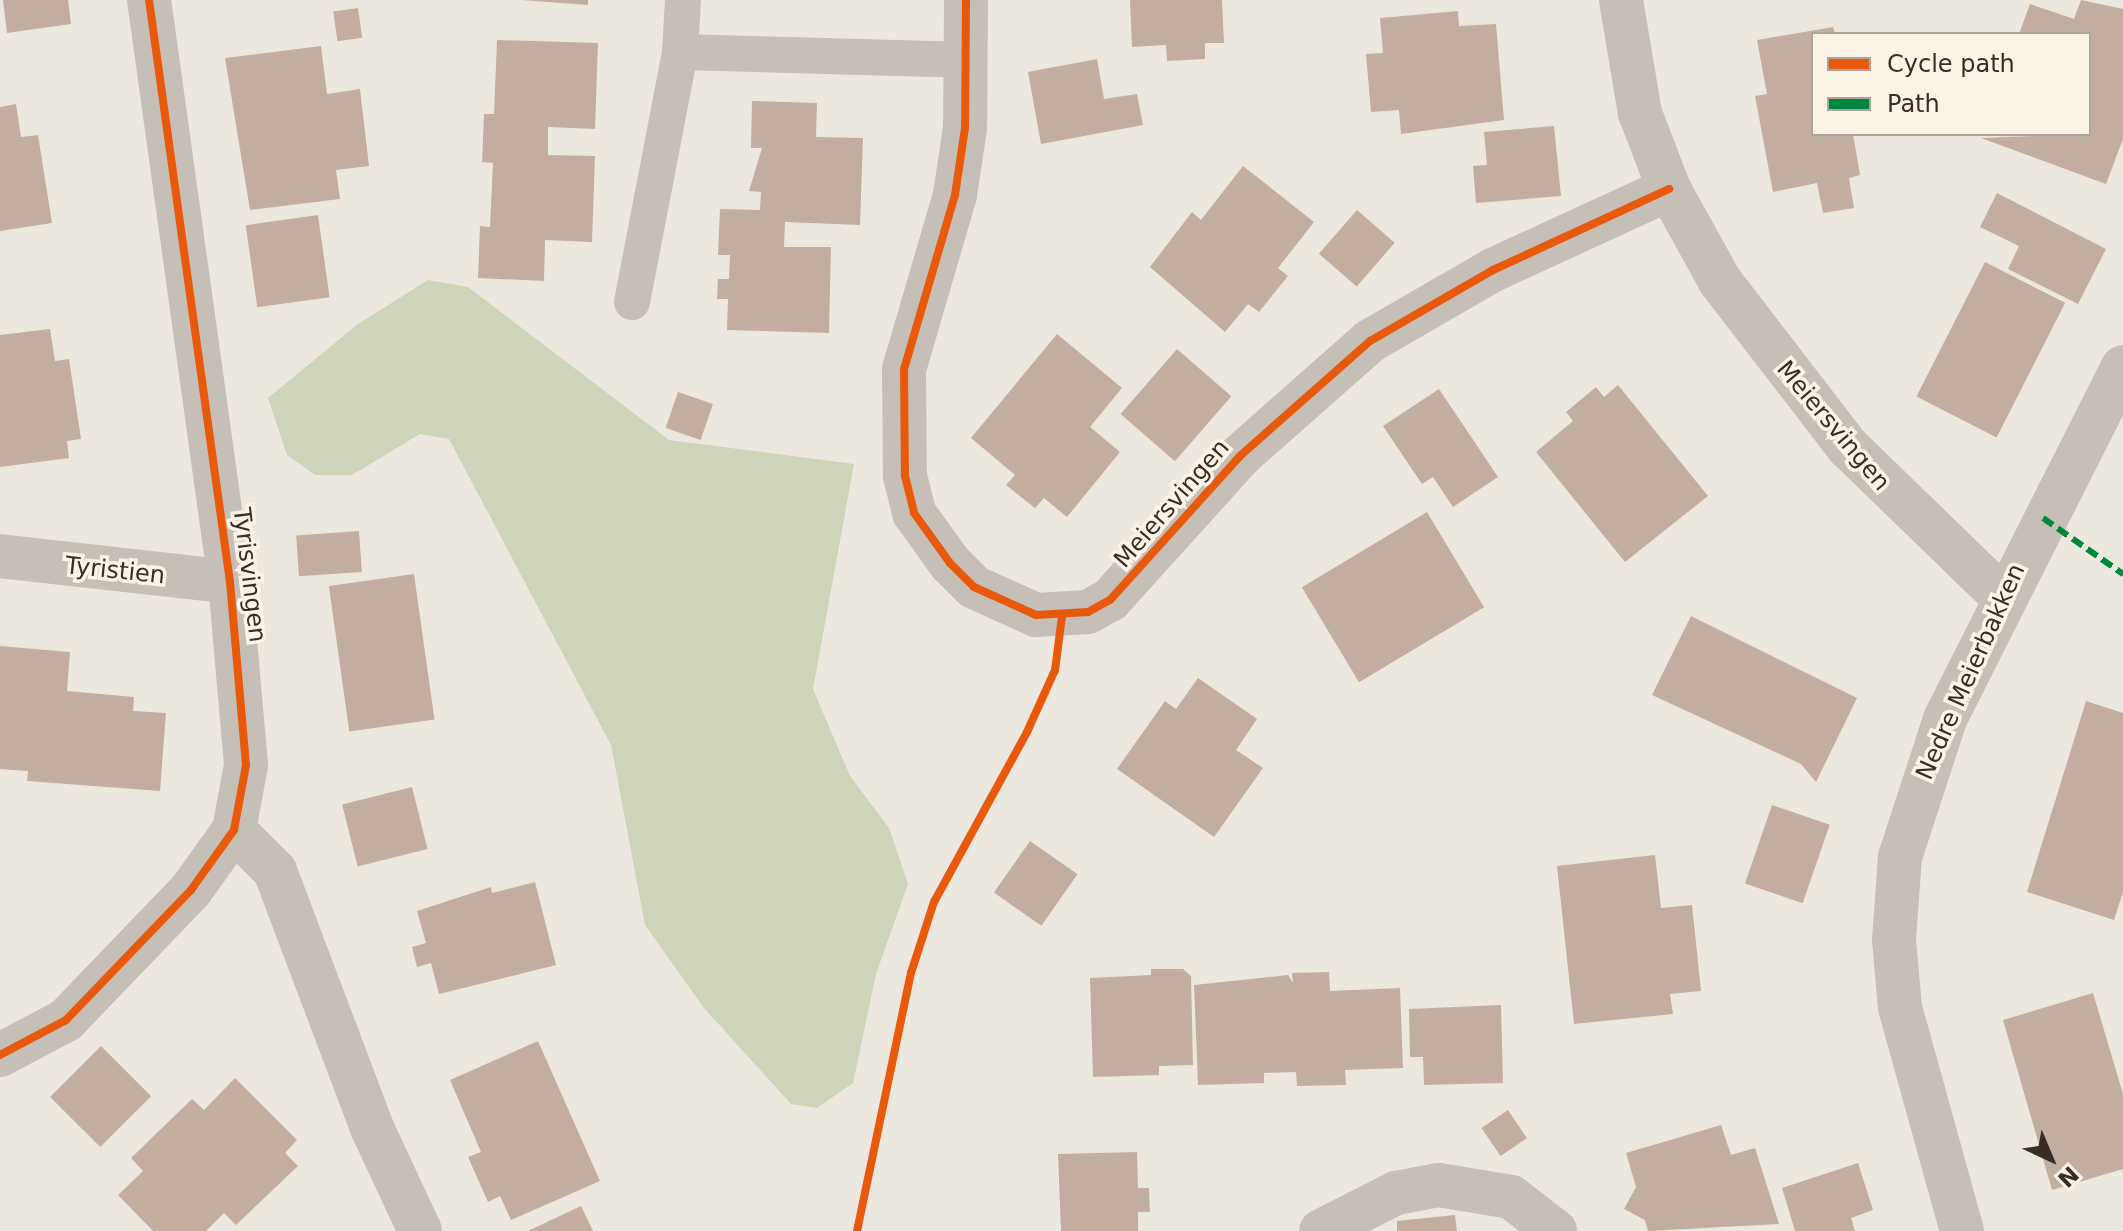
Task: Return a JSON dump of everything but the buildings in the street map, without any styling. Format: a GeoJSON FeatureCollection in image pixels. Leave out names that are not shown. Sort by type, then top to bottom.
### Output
{"type":"FeatureCollection","features":[{"type":"Feature","properties":{"kind":"street","name":"Tyrisvingen"},"geometry":{"type":"LineString","coordinates":[[149,0],[230,582],[246,750],[234,830]]}},
{"type":"Feature","properties":{"kind":"street","name":"Meiersvingen"},"geometry":{"type":"LineString","coordinates":[[966,0],[969,60],[955,195],[904,369],[905,476],[914,513],[950,563],[995,600],[1036,615],[1088,612],[1110,600],[1240,456],[1370,341],[1493,270],[1669,189]]}},
{"type":"Feature","properties":{"kind":"street","name":"Meiersvingen"},"geometry":{"type":"LineString","coordinates":[[1621,0],[1640,113],[1669,189],[1720,281],[1797,386],[1900,505],[2002,596]]}},
{"type":"Feature","properties":{"kind":"street","name":"Nedre Meierbakken"},"geometry":{"type":"LineString","coordinates":[[1962,1231],[1900,1008],[1894,940],[1900,857],[1922,775],[2002,596],[2123,367]]}},
{"type":"Feature","properties":{"kind":"street","name":"Tyristien"},"geometry":{"type":"LineString","coordinates":[[0,556],[230,582]]}},
{"type":"Feature","properties":{"kind":"street"},"geometry":{"type":"LineString","coordinates":[[0,1055],[66,1020],[119,969],[234,830],[275,871],[373,1130],[420,1231]]}},
{"type":"Feature","properties":{"kind":"street"},"geometry":{"type":"LineString","coordinates":[[1321,1231],[1396,1193],[1439,1185],[1511,1197],[1555,1231]]}},
{"type":"Feature","properties":{"kind":"lane"},"geometry":{"type":"LineString","coordinates":[[632,302],[680,52],[683,0]]}},
{"type":"Feature","properties":{"kind":"lane"},"geometry":{"type":"LineString","coordinates":[[680,52],[969,60]]}},
{"type":"Feature","properties":{"kind":"green space"},"geometry":{"type":"Polygon","coordinates":[[[428,280],[468,287],[669,440],[854,464],[813,689],[850,776],[889,828],[908,884],[876,974],[853,1083],[817,1108],[791,1104],[704,1008],[645,925],[611,745],[449,439],[420,434],[352,475],[315,475],[287,455],[268,398],[358,324],[428,280]]]}},
{"type":"Feature","properties":{"kind":"marked path"},"geometry":{"type":"LineString","coordinates":[[2043,518],[2123,574]]}},
{"type":"Feature","properties":{"kind":"cycle path"},"geometry":{"type":"LineString","coordinates":[[0,1055],[66,1020],[191,890],[234,830],[246,765],[230,582],[149,0]]}},
{"type":"Feature","properties":{"kind":"cycle path"},"geometry":{"type":"LineString","coordinates":[[966,0],[965,128],[955,195],[904,369],[905,476],[914,513],[950,563],[974,587],[1036,615],[1088,612],[1110,600],[1240,456],[1370,341],[1493,270],[1669,189]]}},
{"type":"Feature","properties":{"kind":"cycle path"},"geometry":{"type":"LineString","coordinates":[[857,1231],[911,973],[934,902],[1027,732],[1055,670],[1062,616]]}}]}
